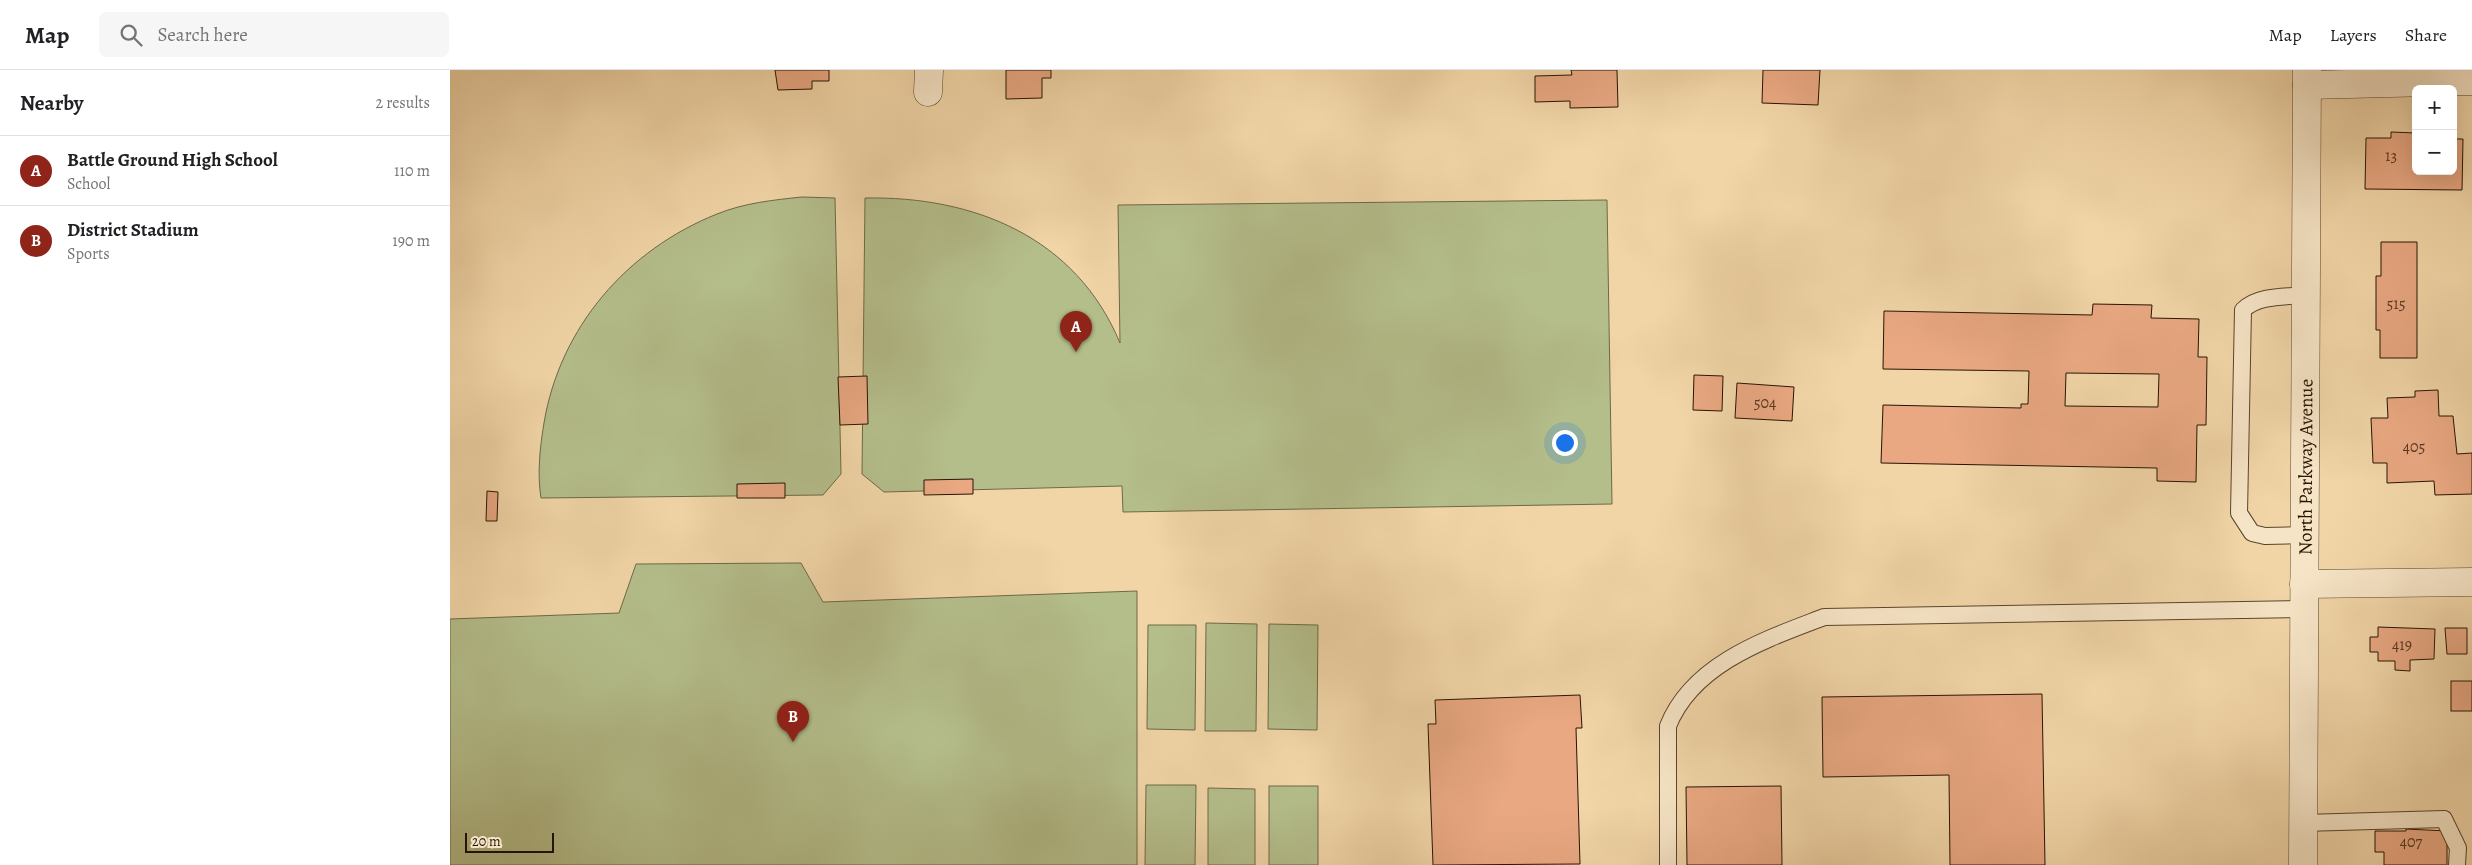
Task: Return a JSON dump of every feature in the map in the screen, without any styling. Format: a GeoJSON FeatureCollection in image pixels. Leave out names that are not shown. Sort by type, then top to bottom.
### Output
{"type":"FeatureCollection","features":[{"type":"Feature","properties":{"kind":"street"},"geometry":{"type":"LineString","coordinates":[[2307,78],[2472,81]]}},
{"type":"Feature","properties":{"kind":"street","name":"North Parkway Avenue"},"geometry":{"type":"LineString","coordinates":[[2303,865],[2307,78]]}},
{"type":"Feature","properties":{"kind":"street"},"geometry":{"type":"LineString","coordinates":[[2304,597],[2472,582]]}},
{"type":"Feature","properties":{"kind":"lane"},"geometry":{"type":"LineString","coordinates":[[2304,535],[2265,536],[2252,533],[2239,513],[2243,310],[2250,303],[2260,300],[2306,295]]}},
{"type":"Feature","properties":{"kind":"lane"},"geometry":{"type":"LineString","coordinates":[[1668,865],[1668,726],[1674,711],[1720,664],[1763,641],[1824,617],[2304,597]]}},
{"type":"Feature","properties":{"kind":"lane"},"geometry":{"type":"LineString","coordinates":[[2303,823],[2444,819],[2458,848],[2458,865]]}},
{"type":"Feature","properties":{"kind":"green space"},"geometry":{"type":"Polygon","coordinates":[[[802,197],[835,198],[841,474],[823,495],[541,498],[539,480],[540,451],[552,388],[565,355],[582,324],[603,296],[627,271],[654,248],[684,229],[738,207],[802,197]]]}},
{"type":"Feature","properties":{"kind":"green space"},"geometry":{"type":"Polygon","coordinates":[[[865,198],[905,199],[945,205],[982,215],[1017,230],[1049,250],[1077,275],[1101,306],[1120,343],[1118,205],[1607,200],[1612,504],[1123,512],[1122,486],[884,492],[862,474],[865,198]]]}},
{"type":"Feature","properties":{"kind":"green space"},"geometry":{"type":"Polygon","coordinates":[[[801,563],[823,602],[1137,591],[1137,865],[450,865],[450,619],[619,613],[636,564],[801,563]]]}},
{"type":"Feature","properties":{"kind":"green space"},"geometry":{"type":"Polygon","coordinates":[[[1206,623],[1257,624],[1256,731],[1205,731],[1206,623]]]}},
{"type":"Feature","properties":{"kind":"green space"},"geometry":{"type":"Polygon","coordinates":[[[1269,624],[1318,625],[1317,730],[1268,729],[1269,624]]]}},
{"type":"Feature","properties":{"kind":"green space"},"geometry":{"type":"Polygon","coordinates":[[[1148,625],[1196,625],[1195,730],[1147,729],[1148,625]]]}},
{"type":"Feature","properties":{"kind":"green space"},"geometry":{"type":"Polygon","coordinates":[[[1146,785],[1196,785],[1195,865],[1145,865],[1146,785]]]}},
{"type":"Feature","properties":{"kind":"green space"},"geometry":{"type":"Polygon","coordinates":[[[1269,786],[1318,786],[1318,865],[1269,865],[1269,786]]]}},
{"type":"Feature","properties":{"kind":"green space"},"geometry":{"type":"Polygon","coordinates":[[[1208,788],[1255,789],[1255,865],[1208,865],[1208,788]]]}},
{"type":"Feature","properties":{"kind":"building"},"geometry":{"type":"Polygon","coordinates":[[[775,70],[829,70],[829,81],[812,81],[812,89],[778,90],[775,70]]]}},
{"type":"Feature","properties":{"kind":"building"},"geometry":{"type":"Polygon","coordinates":[[[1006,70],[1051,70],[1051,78],[1042,78],[1042,98],[1006,99],[1006,70]]]}},
{"type":"Feature","properties":{"kind":"building"},"geometry":{"type":"Polygon","coordinates":[[[1571,70],[1617,70],[1618,107],[1570,108],[1570,101],[1535,102],[1535,76],[1572,75],[1571,70]]]}},
{"type":"Feature","properties":{"kind":"building"},"geometry":{"type":"Polygon","coordinates":[[[1763,70],[1820,70],[1818,105],[1762,103],[1763,70]]]}},
{"type":"Feature","properties":{"kind":"building"},"geometry":{"type":"Polygon","coordinates":[[[2391,132],[2412,133],[2412,175],[2457,175],[2457,139],[2463,139],[2462,190],[2365,189],[2366,138],[2391,138],[2391,132]]]}},
{"type":"Feature","properties":{"kind":"building"},"geometry":{"type":"Polygon","coordinates":[[[2381,242],[2417,242],[2417,358],[2380,358],[2380,330],[2376,330],[2376,276],[2381,276],[2381,242]]]}},
{"type":"Feature","properties":{"kind":"building"},"geometry":{"type":"Polygon","coordinates":[[[2093,304],[2152,305],[2151,318],[2199,319],[2198,357],[2207,357],[2206,425],[2197,425],[2196,482],[2157,481],[2157,468],[1881,463],[1883,405],[2021,408],[2021,404],[2028,404],[2029,371],[1883,369],[1884,311],[2092,315],[2093,304]],[[2066,373],[2065,406],[2158,407],[2159,374],[2066,373]]]}},
{"type":"Feature","properties":{"kind":"building"},"geometry":{"type":"Polygon","coordinates":[[[1694,375],[1723,376],[1722,411],[1693,410],[1694,375]]]}},
{"type":"Feature","properties":{"kind":"building"},"geometry":{"type":"Polygon","coordinates":[[[867,376],[868,424],[840,425],[838,377],[867,376]]]}},
{"type":"Feature","properties":{"kind":"building"},"geometry":{"type":"Polygon","coordinates":[[[1737,383],[1794,387],[1792,421],[1735,418],[1737,383]]]}},
{"type":"Feature","properties":{"kind":"building"},"geometry":{"type":"Polygon","coordinates":[[[2438,390],[2439,416],[2453,416],[2457,454],[2472,453],[2472,494],[2435,495],[2434,481],[2387,483],[2387,463],[2373,463],[2371,418],[2388,418],[2387,398],[2415,397],[2415,391],[2438,390]]]}},
{"type":"Feature","properties":{"kind":"building"},"geometry":{"type":"Polygon","coordinates":[[[973,479],[973,494],[924,495],[924,480],[973,479]]]}},
{"type":"Feature","properties":{"kind":"building"},"geometry":{"type":"Polygon","coordinates":[[[785,483],[785,498],[737,498],[737,484],[785,483]]]}},
{"type":"Feature","properties":{"kind":"building"},"geometry":{"type":"Polygon","coordinates":[[[487,491],[498,492],[497,521],[486,521],[487,491]]]}},
{"type":"Feature","properties":{"kind":"building"},"geometry":{"type":"Polygon","coordinates":[[[2378,627],[2435,629],[2434,659],[2410,660],[2410,671],[2395,670],[2395,661],[2378,661],[2378,652],[2370,652],[2370,637],[2378,637],[2378,627]]]}},
{"type":"Feature","properties":{"kind":"building"},"geometry":{"type":"Polygon","coordinates":[[[2445,628],[2467,628],[2467,654],[2447,654],[2445,628]]]}},
{"type":"Feature","properties":{"kind":"building"},"geometry":{"type":"Polygon","coordinates":[[[2451,681],[2472,681],[2472,711],[2451,711],[2451,681]]]}},
{"type":"Feature","properties":{"kind":"building"},"geometry":{"type":"Polygon","coordinates":[[[2042,694],[2045,865],[1950,865],[1949,775],[1823,777],[1822,697],[2042,694]]]}},
{"type":"Feature","properties":{"kind":"building"},"geometry":{"type":"Polygon","coordinates":[[[1580,695],[1582,728],[1576,728],[1580,864],[1433,865],[1428,724],[1436,724],[1435,700],[1580,695]]]}},
{"type":"Feature","properties":{"kind":"building"},"geometry":{"type":"Polygon","coordinates":[[[1781,786],[1782,865],[1687,865],[1686,787],[1781,786]]]}},
{"type":"Feature","properties":{"kind":"building"},"geometry":{"type":"Polygon","coordinates":[[[2406,829],[2447,831],[2447,865],[2384,865],[2384,852],[2375,852],[2375,831],[2406,831],[2406,829]]]}},
{"type":"Feature","properties":{"kind":"place","name":"Battle Ground High School"},"geometry":{"type":"Point","coordinates":[1076,352]}},
{"type":"Feature","properties":{"kind":"place","name":"District Stadium"},"geometry":{"type":"Point","coordinates":[793,742]}}]}
